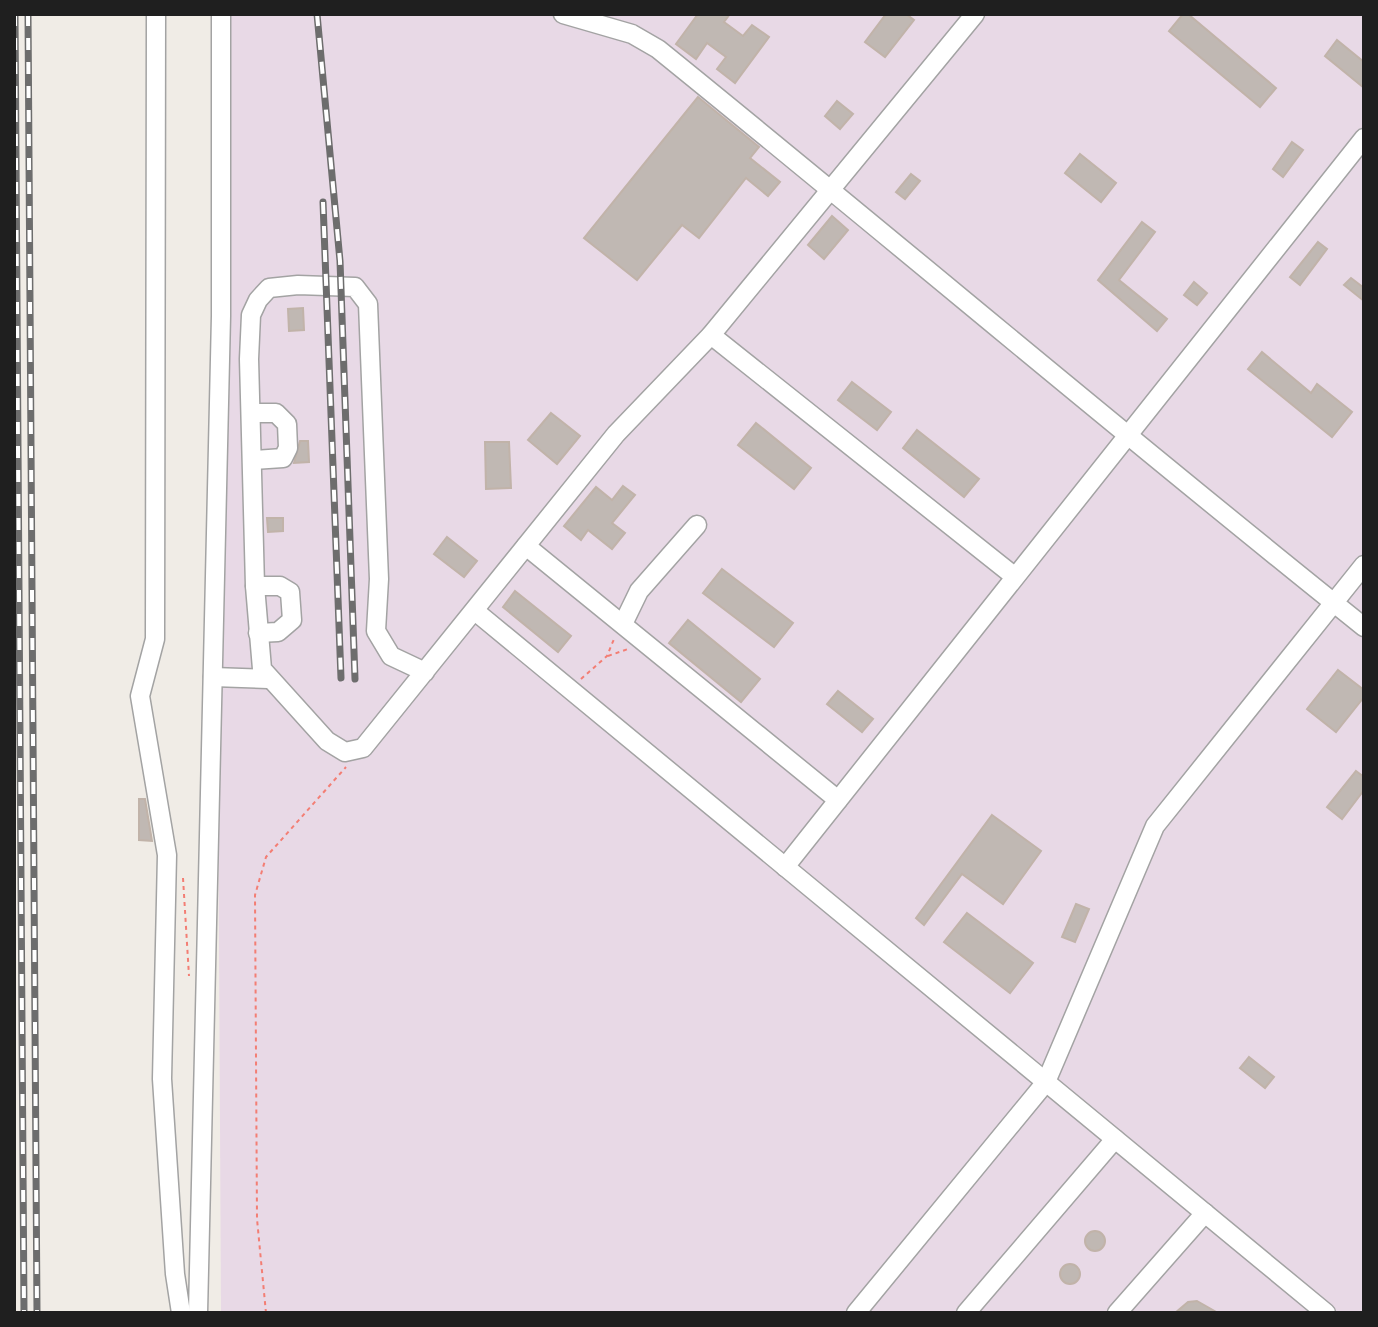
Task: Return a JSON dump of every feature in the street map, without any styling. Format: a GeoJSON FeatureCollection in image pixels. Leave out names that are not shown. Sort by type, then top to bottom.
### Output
{"type":"FeatureCollection","features":[{"type":"Feature","properties":{"kind":"lane"},"geometry":{"type":"LineString","coordinates":[[156,14],[155,639],[140,696],[167,855],[162,1079],[175,1274],[181,1313]]}},
{"type":"Feature","properties":{"kind":"lane"},"geometry":{"type":"LineString","coordinates":[[198,1313],[221,316],[221,14]]}},
{"type":"Feature","properties":{"kind":"lane"},"geometry":{"type":"LineString","coordinates":[[563,14],[632,34],[658,49],[831,189],[1126,437],[1364,627]]}},
{"type":"Feature","properties":{"kind":"lane"},"geometry":{"type":"LineString","coordinates":[[425,672],[391,656],[376,631],[379,579],[368,304],[355,287],[298,285],[269,288],[258,300],[251,315],[250,344],[255,586],[262,669],[327,741],[345,752],[363,748],[475,611],[616,434],[711,335],[975,14]]}},
{"type":"Feature","properties":{"kind":"lane"},"geometry":{"type":"LineString","coordinates":[[785,867],[1364,138]]}},
{"type":"Feature","properties":{"kind":"lane"},"geometry":{"type":"LineString","coordinates":[[711,335],[1014,576]]}},
{"type":"Feature","properties":{"kind":"lane"},"geometry":{"type":"LineString","coordinates":[[252,413],[276,413],[287,424],[288,448],[283,458],[253,460]]}},
{"type":"Feature","properties":{"kind":"lane"},"geometry":{"type":"LineString","coordinates":[[623,624],[639,591],[697,525]]}},
{"type":"Feature","properties":{"kind":"lane"},"geometry":{"type":"LineString","coordinates":[[526,546],[838,800]]}},
{"type":"Feature","properties":{"kind":"lane"},"geometry":{"type":"LineString","coordinates":[[856,1313],[1046,1082],[1155,826],[1364,565]]}},
{"type":"Feature","properties":{"kind":"lane"},"geometry":{"type":"LineString","coordinates":[[255,586],[280,586],[290,592],[292,620],[278,632],[258,633]]}},
{"type":"Feature","properties":{"kind":"lane"},"geometry":{"type":"LineString","coordinates":[[475,611],[1326,1313]]}},
{"type":"Feature","properties":{"kind":"lane"},"geometry":{"type":"LineString","coordinates":[[213,677],[268,679]]}},
{"type":"Feature","properties":{"kind":"lane"},"geometry":{"type":"LineString","coordinates":[[966,1313],[1115,1139]]}},
{"type":"Feature","properties":{"kind":"lane"},"geometry":{"type":"LineString","coordinates":[[1117,1313],[1205,1213]]}},
{"type":"Feature","properties":{"kind":"path"},"geometry":{"type":"LineString","coordinates":[[567,686],[584,677],[607,656],[623,624]]}},
{"type":"Feature","properties":{"kind":"path"},"geometry":{"type":"LineString","coordinates":[[266,1313],[257,1219],[255,895],[266,857],[363,748]]}},
{"type":"Feature","properties":{"kind":"path"},"geometry":{"type":"LineString","coordinates":[[183,879],[189,982]]}},
{"type":"Feature","properties":{"kind":"shaded area"},"geometry":{"type":"Polygon","coordinates":[[[214,14],[1364,14],[1364,1313],[221,1313],[214,14]]]}},
{"type":"Feature","properties":{"kind":"building"},"geometry":{"type":"Polygon","coordinates":[[[698,14],[730,14],[724,22],[743,36],[752,25],[769,37],[735,83],[717,69],[726,57],[707,43],[696,59],[676,44],[698,14]]]}},
{"type":"Feature","properties":{"kind":"building"},"geometry":{"type":"Polygon","coordinates":[[[886,14],[906,14],[914,20],[885,57],[865,42],[886,14]]]}},
{"type":"Feature","properties":{"kind":"building"},"geometry":{"type":"Polygon","coordinates":[[[1183,14],[1188,14],[1276,88],[1260,107],[1169,31],[1183,14]]]}},
{"type":"Feature","properties":{"kind":"building"},"geometry":{"type":"Polygon","coordinates":[[[1337,40],[1364,62],[1364,88],[1325,56],[1337,40]]]}},
{"type":"Feature","properties":{"kind":"building"},"geometry":{"type":"Polygon","coordinates":[[[698,97],[759,147],[750,158],[780,182],[768,196],[746,178],[699,238],[682,225],[637,280],[584,238],[698,97]]]}},
{"type":"Feature","properties":{"kind":"building"},"geometry":{"type":"Polygon","coordinates":[[[837,101],[853,114],[840,129],[825,116],[837,101]]]}},
{"type":"Feature","properties":{"kind":"building"},"geometry":{"type":"Polygon","coordinates":[[[1292,142],[1303,150],[1283,177],[1273,169],[1292,142]]]}},
{"type":"Feature","properties":{"kind":"building"},"geometry":{"type":"Polygon","coordinates":[[[1080,154],[1116,183],[1101,202],[1065,173],[1080,154]]]}},
{"type":"Feature","properties":{"kind":"building"},"geometry":{"type":"Polygon","coordinates":[[[911,174],[920,181],[905,199],[896,192],[911,174]]]}},
{"type":"Feature","properties":{"kind":"building"},"geometry":{"type":"Polygon","coordinates":[[[832,216],[848,230],[824,259],[808,245],[832,216]]]}},
{"type":"Feature","properties":{"kind":"building"},"geometry":{"type":"Polygon","coordinates":[[[1142,222],[1155,232],[1119,280],[1167,319],[1157,331],[1098,280],[1142,222]]]}},
{"type":"Feature","properties":{"kind":"building"},"geometry":{"type":"Polygon","coordinates":[[[1318,242],[1327,249],[1300,285],[1290,277],[1318,242]]]}},
{"type":"Feature","properties":{"kind":"building"},"geometry":{"type":"Polygon","coordinates":[[[1351,278],[1364,288],[1364,301],[1344,285],[1351,278]]]}},
{"type":"Feature","properties":{"kind":"building"},"geometry":{"type":"Polygon","coordinates":[[[1194,282],[1207,293],[1197,305],[1184,295],[1194,282]]]}},
{"type":"Feature","properties":{"kind":"building"},"geometry":{"type":"Polygon","coordinates":[[[303,308],[304,330],[289,331],[288,309],[303,308]]]}},
{"type":"Feature","properties":{"kind":"building"},"geometry":{"type":"Polygon","coordinates":[[[1262,352],[1311,393],[1317,384],[1352,412],[1332,437],[1248,369],[1262,352]]]}},
{"type":"Feature","properties":{"kind":"building"},"geometry":{"type":"Polygon","coordinates":[[[852,382],[891,412],[877,430],[838,400],[852,382]]]}},
{"type":"Feature","properties":{"kind":"building"},"geometry":{"type":"Polygon","coordinates":[[[551,413],[580,436],[557,464],[528,440],[551,413]]]}},
{"type":"Feature","properties":{"kind":"building"},"geometry":{"type":"Polygon","coordinates":[[[756,423],[811,468],[794,489],[738,445],[756,423]]]}},
{"type":"Feature","properties":{"kind":"building"},"geometry":{"type":"Polygon","coordinates":[[[917,430],[979,479],[964,497],[903,448],[917,430]]]}},
{"type":"Feature","properties":{"kind":"building"},"geometry":{"type":"Polygon","coordinates":[[[300,441],[308,441],[309,462],[294,463],[300,441]]]}},
{"type":"Feature","properties":{"kind":"building"},"geometry":{"type":"Polygon","coordinates":[[[485,442],[509,442],[511,488],[486,489],[485,442]]]}},
{"type":"Feature","properties":{"kind":"building"},"geometry":{"type":"Polygon","coordinates":[[[623,486],[635,495],[612,523],[625,533],[612,549],[588,530],[581,540],[564,526],[596,487],[612,500],[623,486]]]}},
{"type":"Feature","properties":{"kind":"building"},"geometry":{"type":"Polygon","coordinates":[[[267,518],[283,518],[283,531],[268,532],[267,518]]]}},
{"type":"Feature","properties":{"kind":"building"},"geometry":{"type":"Polygon","coordinates":[[[447,537],[477,561],[464,577],[434,554],[447,537]]]}},
{"type":"Feature","properties":{"kind":"building"},"geometry":{"type":"Polygon","coordinates":[[[722,569],[793,623],[774,647],[703,593],[722,569]]]}},
{"type":"Feature","properties":{"kind":"building"},"geometry":{"type":"Polygon","coordinates":[[[515,591],[571,636],[558,652],[503,607],[515,591]]]}},
{"type":"Feature","properties":{"kind":"building"},"geometry":{"type":"Polygon","coordinates":[[[688,620],[760,679],[741,702],[669,643],[688,620]]]}},
{"type":"Feature","properties":{"kind":"building"},"geometry":{"type":"Polygon","coordinates":[[[1338,670],[1364,690],[1364,697],[1336,732],[1307,709],[1338,670]]]}},
{"type":"Feature","properties":{"kind":"building"},"geometry":{"type":"Polygon","coordinates":[[[838,691],[873,719],[862,732],[827,704],[838,691]]]}},
{"type":"Feature","properties":{"kind":"building"},"geometry":{"type":"Polygon","coordinates":[[[1356,771],[1364,777],[1364,790],[1342,819],[1327,807],[1356,771]]]}},
{"type":"Feature","properties":{"kind":"building"},"geometry":{"type":"Polygon","coordinates":[[[139,799],[145,799],[152,841],[139,840],[139,799]]]}},
{"type":"Feature","properties":{"kind":"building"},"geometry":{"type":"Polygon","coordinates":[[[992,815],[1041,851],[1003,904],[962,874],[924,925],[916,918],[992,815]]]}},
{"type":"Feature","properties":{"kind":"building"},"geometry":{"type":"Polygon","coordinates":[[[1076,904],[1089,909],[1075,942],[1062,937],[1076,904]]]}},
{"type":"Feature","properties":{"kind":"building"},"geometry":{"type":"Polygon","coordinates":[[[967,913],[1033,963],[1010,993],[944,942],[967,913]]]}},
{"type":"Feature","properties":{"kind":"building"},"geometry":{"type":"Polygon","coordinates":[[[1249,1057],[1274,1077],[1265,1088],[1240,1068],[1249,1057]]]}},
{"type":"Feature","properties":{"kind":"building"},"geometry":{"type":"Polygon","coordinates":[[[1095,1231],[1102,1234],[1105,1241],[1102,1248],[1095,1251],[1088,1248],[1085,1241],[1088,1234],[1095,1231]]]}},
{"type":"Feature","properties":{"kind":"building"},"geometry":{"type":"Polygon","coordinates":[[[1070,1264],[1077,1267],[1080,1274],[1077,1281],[1070,1284],[1063,1281],[1060,1274],[1063,1267],[1070,1264]]]}},
{"type":"Feature","properties":{"kind":"building"},"geometry":{"type":"Polygon","coordinates":[[[1197,1301],[1218,1313],[1175,1313],[1188,1302],[1197,1301]]]}},
{"type":"Feature","properties":{"kind":"railway"},"geometry":{"type":"LineString","coordinates":[[15,14],[24,1313]]}},
{"type":"Feature","properties":{"kind":"railway"},"geometry":{"type":"LineString","coordinates":[[28,14],[37,1313]]}},
{"type":"Feature","properties":{"kind":"railway"},"geometry":{"type":"LineString","coordinates":[[317,14],[340,261],[355,679]]}},
{"type":"Feature","properties":{"kind":"railway"},"geometry":{"type":"LineString","coordinates":[[323,202],[341,678]]}}]}
